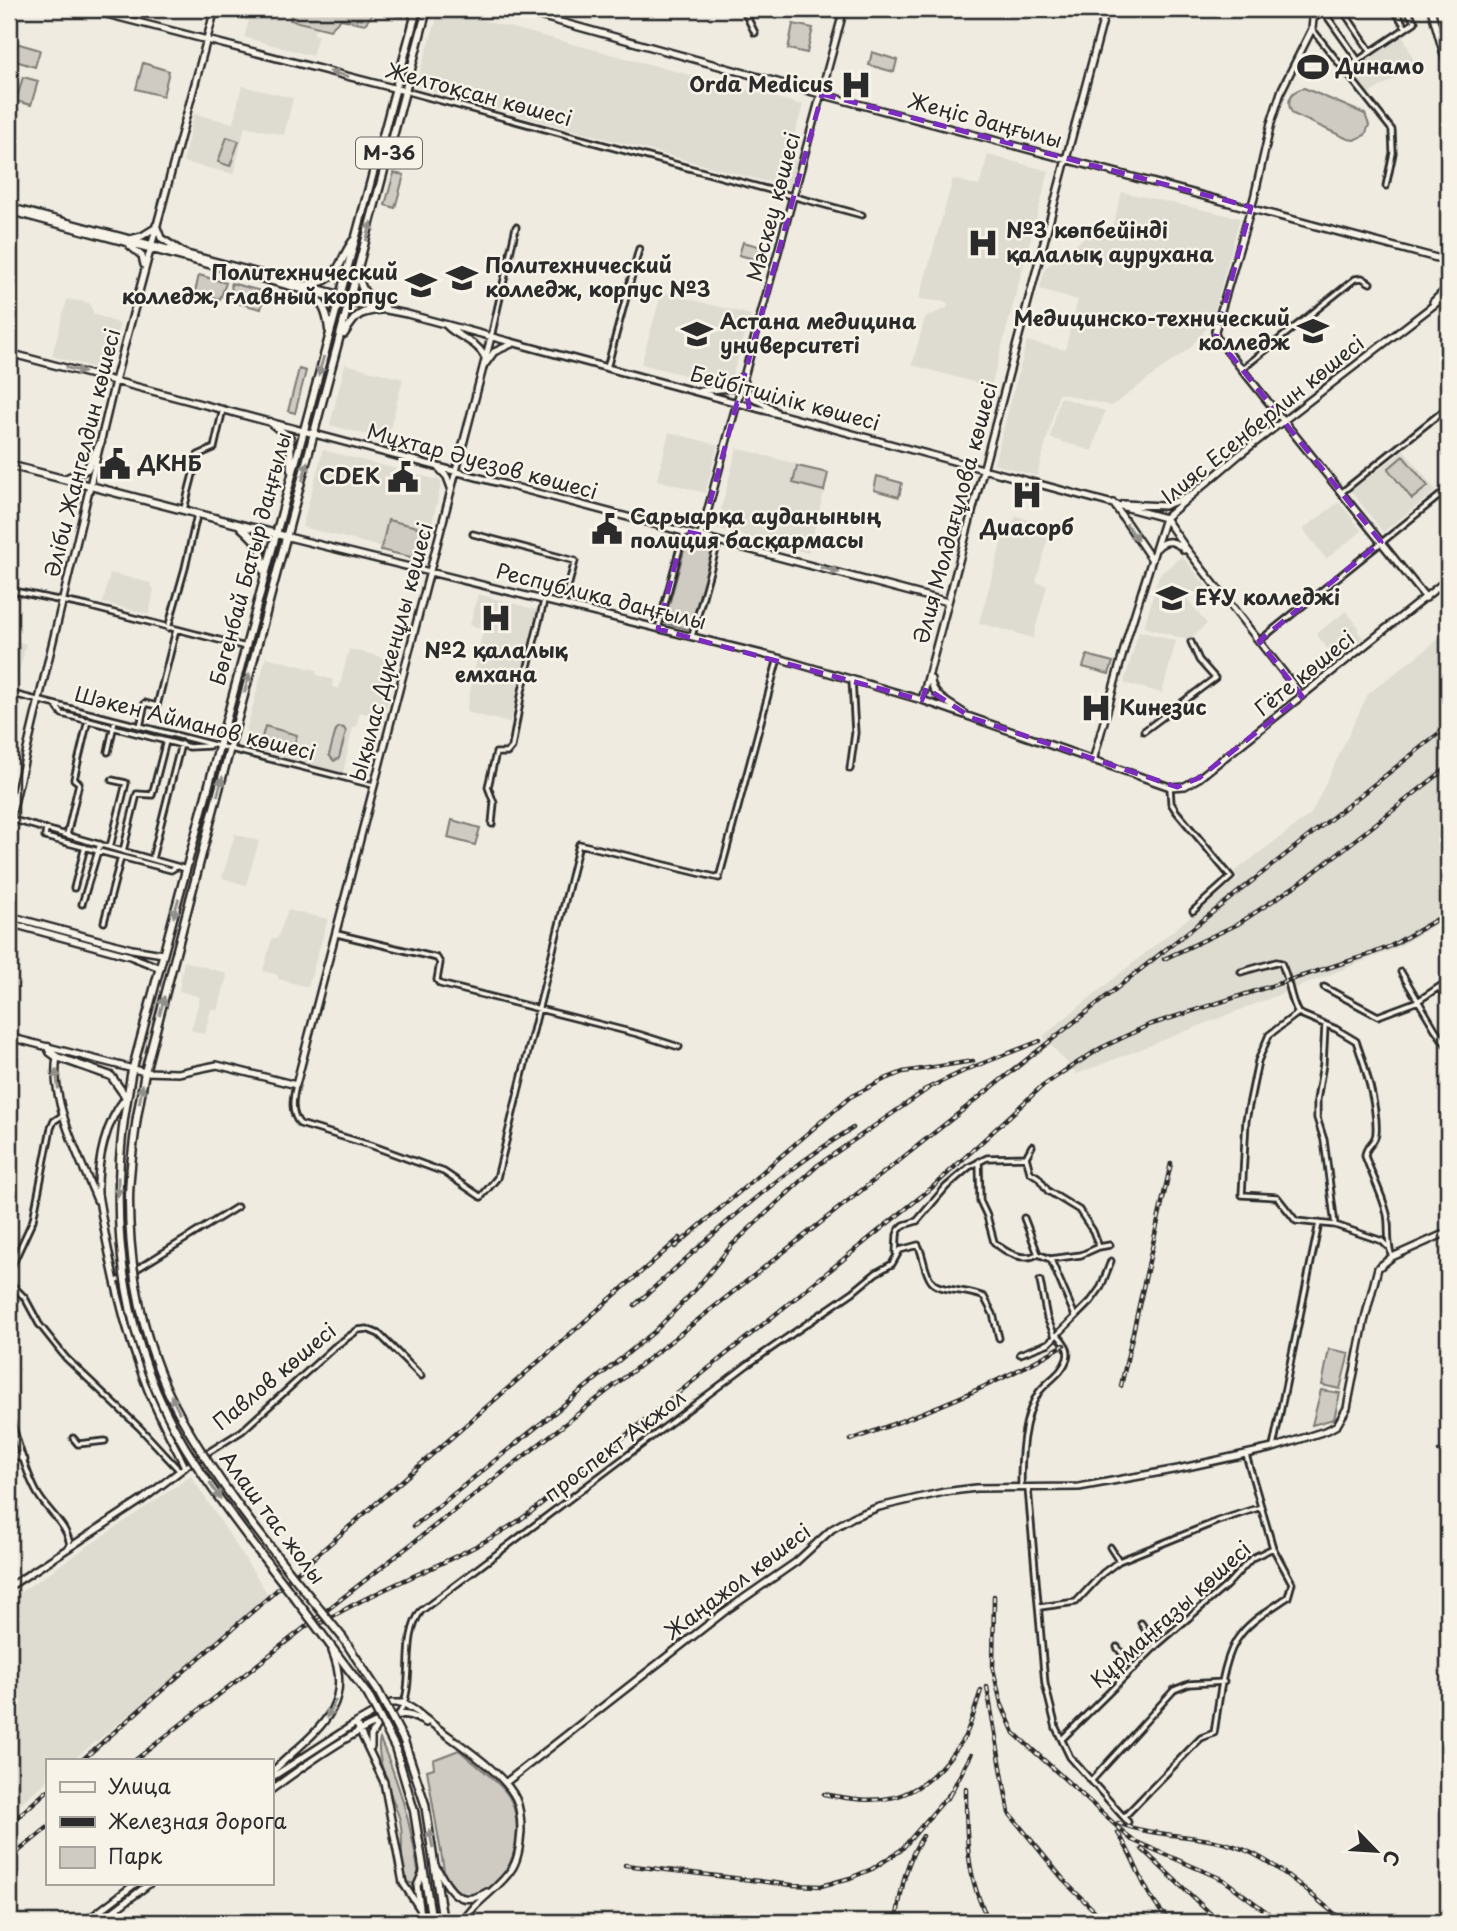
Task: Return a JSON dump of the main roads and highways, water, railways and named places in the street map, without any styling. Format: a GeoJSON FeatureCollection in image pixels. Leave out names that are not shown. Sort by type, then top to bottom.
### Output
{"type":"FeatureCollection","features":[{"type":"Feature","properties":{"kind":"main road","name":"Желтоқсан көшесі"},"geometry":{"type":"LineString","coordinates":[[87,9],[405,92]]}},
{"type":"Feature","properties":{"kind":"main road","name":"Әліби Жангелдин көшесі"},"geometry":{"type":"LineString","coordinates":[[9,821],[115,381],[215,9]]}},
{"type":"Feature","properties":{"kind":"main road"},"geometry":{"type":"LineString","coordinates":[[410,9],[414,19]]}},
{"type":"Feature","properties":{"kind":"main road","name":"Бөгенбай Батыр даңғылы"},"geometry":{"type":"LineString","coordinates":[[124,1119],[126,1097],[186,869],[215,746],[246,647],[416,9]]}},
{"type":"Feature","properties":{"kind":"main road","name":"Бөгенбай Батыр даңғылы"},"geometry":{"type":"LineString","coordinates":[[137,1117],[145,1072],[229,749],[288,537],[427,9]]}},
{"type":"Feature","properties":{"kind":"main road","name":"Жеңіс даңғылы"},"geometry":{"type":"LineString","coordinates":[[514,9],[1448,261]]}},
{"type":"Feature","properties":{"kind":"main road","name":"Мәскеу көшесі"},"geometry":{"type":"LineString","coordinates":[[701,535],[844,9]]}},
{"type":"Feature","properties":{"kind":"main road","name":"Әлия Молдағұлова көшесі"},"geometry":{"type":"LineString","coordinates":[[922,700],[1106,9]]}},
{"type":"Feature","properties":{"kind":"main road"},"geometry":{"type":"LineString","coordinates":[[1306,9],[1312,19],[1312,29],[1282,89],[1268,132],[1254,198],[1215,326],[1216,337],[1426,598]]}},
{"type":"Feature","properties":{"kind":"main road"},"geometry":{"type":"LineString","coordinates":[[1431,9],[1448,69]]}},
{"type":"Feature","properties":{"kind":"main road","name":"Бейбітшілік көшесі"},"geometry":{"type":"LineString","coordinates":[[9,209],[1165,518]]}},
{"type":"Feature","properties":{"kind":"main road","name":"Бейбітшілік көшесі"},"geometry":{"type":"LineString","coordinates":[[9,209],[306,288]]}},
{"type":"Feature","properties":{"kind":"main road"},"geometry":{"type":"LineString","coordinates":[[129,239],[142,236],[156,226],[162,238],[185,254]]}},
{"type":"Feature","properties":{"kind":"main road"},"geometry":{"type":"LineString","coordinates":[[330,336],[324,306],[306,288],[332,277],[339,271],[356,236]]}},
{"type":"Feature","properties":{"kind":"main road"},"geometry":{"type":"LineString","coordinates":[[118,240],[142,256],[145,267]]}},
{"type":"Feature","properties":{"kind":"main road"},"geometry":{"type":"LineString","coordinates":[[1439,258],[1448,270]]}},
{"type":"Feature","properties":{"kind":"main road"},"geometry":{"type":"LineString","coordinates":[[359,268],[361,289],[385,308]]}},
{"type":"Feature","properties":{"kind":"main road"},"geometry":{"type":"LineString","coordinates":[[1424,313],[1448,287]]}},
{"type":"Feature","properties":{"kind":"main road","name":"Ілияс Есенберлин көшесі"},"geometry":{"type":"LineString","coordinates":[[1093,761],[1165,518],[1231,462],[1448,294]]}},
{"type":"Feature","properties":{"kind":"main road"},"geometry":{"type":"LineString","coordinates":[[339,341],[355,316],[361,312],[385,308]]}},
{"type":"Feature","properties":{"kind":"main road"},"geometry":{"type":"LineString","coordinates":[[446,325],[452,332],[477,346],[485,358]]}},
{"type":"Feature","properties":{"kind":"main road","name":"Ықылас Дүкенұлы көшесі"},"geometry":{"type":"LineString","coordinates":[[145,1072],[170,1074],[216,1065],[296,1085],[491,337]]}},
{"type":"Feature","properties":{"kind":"main road"},"geometry":{"type":"LineString","coordinates":[[482,368],[494,352],[514,343]]}},
{"type":"Feature","properties":{"kind":"main road","name":"Мұхтар Әуезов көшесі"},"geometry":{"type":"LineString","coordinates":[[9,352],[948,602]]}},
{"type":"Feature","properties":{"kind":"main road"},"geometry":{"type":"LineString","coordinates":[[695,392],[731,388],[739,381],[747,365]]}},
{"type":"Feature","properties":{"kind":"main road"},"geometry":{"type":"LineString","coordinates":[[744,377],[746,391],[751,398],[769,406],[778,415]]}},
{"type":"Feature","properties":{"kind":"main road"},"geometry":{"type":"LineString","coordinates":[[270,422],[290,438],[291,478]]}},
{"type":"Feature","properties":{"kind":"main road"},"geometry":{"type":"LineString","coordinates":[[64,480],[87,469],[101,442]]}},
{"type":"Feature","properties":{"kind":"main road","name":"Республика даңғылы"},"geometry":{"type":"LineString","coordinates":[[9,465],[184,508],[239,526],[277,533],[778,658],[922,700],[1093,761],[1177,787]]}},
{"type":"Feature","properties":{"kind":"main road"},"geometry":{"type":"LineString","coordinates":[[436,465],[447,477],[451,489]]}},
{"type":"Feature","properties":{"kind":"main road"},"geometry":{"type":"LineString","coordinates":[[1113,503],[1164,506],[1194,494]]}},
{"type":"Feature","properties":{"kind":"main road"},"geometry":{"type":"LineString","coordinates":[[1113,503],[1152,560]]}},
{"type":"Feature","properties":{"kind":"main road"},"geometry":{"type":"LineString","coordinates":[[1165,518],[1302,696]]}},
{"type":"Feature","properties":{"kind":"main road"},"geometry":{"type":"LineString","coordinates":[[239,526],[259,543],[262,551],[263,584]]}},
{"type":"Feature","properties":{"kind":"main road"},"geometry":{"type":"LineString","coordinates":[[1152,560],[1158,547],[1168,541],[1180,546],[1194,559]]}},
{"type":"Feature","properties":{"kind":"main road","name":"Гёте көшесі"},"geometry":{"type":"LineString","coordinates":[[1177,787],[1185,786],[1199,778],[1448,579]]}},
{"type":"Feature","properties":{"kind":"main road"},"geometry":{"type":"LineString","coordinates":[[932,666],[931,687],[934,692],[972,718]]}},
{"type":"Feature","properties":{"kind":"main road"},"geometry":{"type":"LineString","coordinates":[[9,916],[131,953],[160,968]]}},
{"type":"Feature","properties":{"kind":"main road"},"geometry":{"type":"LineString","coordinates":[[9,923],[131,953],[163,954]]}},
{"type":"Feature","properties":{"kind":"main road"},"geometry":{"type":"LineString","coordinates":[[9,1037],[145,1072]]}},
{"type":"Feature","properties":{"kind":"main road"},"geometry":{"type":"LineString","coordinates":[[9,1587],[142,1500],[183,1469],[148,1391],[122,1314],[102,1213],[98,1177],[102,1155],[114,1118],[126,1097],[111,1076],[57,1057],[48,1047]]}},
{"type":"Feature","properties":{"kind":"main road"},"geometry":{"type":"LineString","coordinates":[[57,1057],[64,1115],[102,1213]]}},
{"type":"Feature","properties":{"kind":"main road","name":"Алаш тас жолы"},"geometry":{"type":"LineString","coordinates":[[137,1117],[130,1169],[130,1228],[134,1271],[143,1317],[157,1360],[174,1404],[200,1451],[251,1522],[342,1638],[378,1691],[404,1741],[425,1804],[443,1922]]}},
{"type":"Feature","properties":{"kind":"main road","name":"Алаш тас жолы"},"geometry":{"type":"LineString","coordinates":[[124,1119],[119,1158],[120,1244],[128,1303],[139,1346],[155,1389],[193,1460],[368,1695],[394,1746],[414,1811],[432,1922]]}},
{"type":"Feature","properties":{"kind":"main road","name":"Жаңажол көшесі"},"geometry":{"type":"LineString","coordinates":[[505,1783],[724,1612],[796,1562],[842,1522],[879,1507],[944,1492],[976,1488],[1084,1486],[1246,1455],[1328,1430],[1343,1418],[1347,1408],[1365,1315],[1378,1268],[1392,1257],[1448,1231]]}},
{"type":"Feature","properties":{"kind":"main road"},"geometry":{"type":"LineString","coordinates":[[273,1771],[320,1728],[334,1708],[340,1681],[339,1668],[330,1645]]}},
{"type":"Feature","properties":{"kind":"main road"},"geometry":{"type":"LineString","coordinates":[[273,1777],[391,1703],[403,1703],[433,1725],[494,1772],[517,1801],[520,1840],[515,1864],[499,1885],[463,1922]]}},
{"type":"Feature","properties":{"kind":"main road"},"geometry":{"type":"LineString","coordinates":[[273,1789],[360,1731],[380,1722],[407,1714],[433,1725]]}},
{"type":"Feature","properties":{"kind":"main road"},"geometry":{"type":"LineString","coordinates":[[372,1754],[371,1736],[380,1722]]}},
{"type":"Feature","properties":{"kind":"main road"},"geometry":{"type":"LineString","coordinates":[[356,1723],[372,1754],[388,1798],[403,1883],[420,1909]]}},
{"type":"Feature","properties":{"kind":"main road"},"geometry":{"type":"LineString","coordinates":[[342,1743],[358,1740],[372,1754]]}},
{"type":"Feature","properties":{"kind":"main road"},"geometry":{"type":"LineString","coordinates":[[422,1922],[417,1886],[424,1865]]}},
{"type":"Feature","properties":{"kind":"main road"},"geometry":{"type":"LineString","coordinates":[[435,1865],[449,1889],[460,1898],[477,1897],[499,1885]]}},
{"type":"Feature","properties":{"kind":"main road"},"geometry":{"type":"LineString","coordinates":[[403,1883],[417,1886]]}},
{"type":"Feature","properties":{"kind":"main road"},"geometry":{"type":"LineString","coordinates":[[85,1922],[134,1885]]}},
{"type":"Feature","properties":{"kind":"main road"},"geometry":{"type":"LineString","coordinates":[[99,1922],[148,1885]]}},
{"type":"Feature","properties":{"kind":"railway"},"geometry":{"type":"LineString","coordinates":[[137,1759],[680,1334],[1448,726]]}},
{"type":"Feature","properties":{"kind":"railway"},"geometry":{"type":"LineString","coordinates":[[1164,959],[1238,924],[1304,880],[1448,767]]}},
{"type":"Feature","properties":{"kind":"railway"},"geometry":{"type":"LineString","coordinates":[[318,1625],[371,1596],[480,1544],[531,1512],[934,1186],[1040,1088],[1101,1048],[1149,1025],[1371,954],[1391,946],[1448,913]]}},
{"type":"Feature","properties":{"kind":"railway"},"geometry":{"type":"LineString","coordinates":[[924,1090],[968,1069],[1040,1041]]}},
{"type":"Feature","properties":{"kind":"railway"},"geometry":{"type":"LineString","coordinates":[[675,1247],[850,1097],[903,1072],[973,1061]]}},
{"type":"Feature","properties":{"kind":"railway"},"geometry":{"type":"LineString","coordinates":[[414,1526],[654,1332],[695,1290],[732,1245],[818,1165],[932,1086]]}},
{"type":"Feature","properties":{"kind":"railway"},"geometry":{"type":"LineString","coordinates":[[635,1305],[767,1189],[853,1128]]}},
{"type":"Feature","properties":{"kind":"railway"},"geometry":{"type":"LineString","coordinates":[[1121,1386],[1171,1163]]}},
{"type":"Feature","properties":{"kind":"railway"},"geometry":{"type":"LineString","coordinates":[[83,1759],[680,1238]]}},
{"type":"Feature","properties":{"kind":"railway"},"geometry":{"type":"LineString","coordinates":[[851,1440],[986,1386],[1064,1345]]}},
{"type":"Feature","properties":{"kind":"railway"},"geometry":{"type":"LineString","coordinates":[[1439,1451],[1448,1453]]}},
{"type":"Feature","properties":{"kind":"railway"},"geometry":{"type":"LineString","coordinates":[[994,1596],[993,1669],[1001,1703],[1014,1733],[1132,1840],[1224,1880],[1280,1922]]}},
{"type":"Feature","properties":{"kind":"railway"},"geometry":{"type":"LineString","coordinates":[[987,1687],[1009,1813],[1067,1884],[1106,1922]]}},
{"type":"Feature","properties":{"kind":"railway"},"geometry":{"type":"LineString","coordinates":[[824,1794],[878,1800],[907,1793],[921,1785],[949,1758],[963,1739],[981,1690]]}},
{"type":"Feature","properties":{"kind":"railway"},"geometry":{"type":"LineString","coordinates":[[948,1798],[971,1755]]}},
{"type":"Feature","properties":{"kind":"railway"},"geometry":{"type":"LineString","coordinates":[[966,1788],[967,1840],[972,1874],[990,1922]]}},
{"type":"Feature","properties":{"kind":"railway"},"geometry":{"type":"LineString","coordinates":[[625,1865],[821,1886],[872,1869],[901,1850],[953,1790]]}},
{"type":"Feature","properties":{"kind":"railway"},"geometry":{"type":"LineString","coordinates":[[13,1821],[46,1792]]}},
{"type":"Feature","properties":{"kind":"railway"},"geometry":{"type":"LineString","coordinates":[[1118,1823],[1150,1832],[1214,1841],[1245,1850],[1285,1873],[1345,1922]]}},
{"type":"Feature","properties":{"kind":"railway"},"geometry":{"type":"LineString","coordinates":[[9,1859],[46,1829]]}},
{"type":"Feature","properties":{"kind":"railway"},"geometry":{"type":"LineString","coordinates":[[1118,1833],[1154,1902],[1171,1922]]}},
{"type":"Feature","properties":{"kind":"railway"},"geometry":{"type":"LineString","coordinates":[[896,1922],[908,1866],[923,1836]]}},
{"type":"Feature","properties":{"kind":"railway"},"geometry":{"type":"LineString","coordinates":[[1142,1849],[1219,1922]]}},
{"type":"Feature","properties":{"kind":"place","name":"Динамо"},"geometry":{"type":"Point","coordinates":[1313,67]}},
{"type":"Feature","properties":{"kind":"place","name":"Orda Medicus"},"geometry":{"type":"Point","coordinates":[856,85]}},
{"type":"Feature","properties":{"kind":"place","name":"№3 көпбейінді қалалық аурухана"},"geometry":{"type":"Point","coordinates":[983,243]}},
{"type":"Feature","properties":{"kind":"place","name":"Политехнический колледж, корпус №3"},"geometry":{"type":"Point","coordinates":[462,278]}},
{"type":"Feature","properties":{"kind":"place","name":"Политехнический колледж, главный корпус"},"geometry":{"type":"Point","coordinates":[421,285]}},
{"type":"Feature","properties":{"kind":"place","name":"Медицинско-технический колледж"},"geometry":{"type":"Point","coordinates":[1313,331]}},
{"type":"Feature","properties":{"kind":"place","name":"Астана медицина университеті"},"geometry":{"type":"Point","coordinates":[697,334]}},
{"type":"Feature","properties":{"kind":"place","name":"ДКНБ"},"geometry":{"type":"Point","coordinates":[115,464]}},
{"type":"Feature","properties":{"kind":"place","name":"CDEK"},"geometry":{"type":"Point","coordinates":[403,477]}},
{"type":"Feature","properties":{"kind":"place","name":"Диасорб"},"geometry":{"type":"Point","coordinates":[1027,495]}},
{"type":"Feature","properties":{"kind":"place","name":"Сарыарқа ауданының полиция басқармасы"},"geometry":{"type":"Point","coordinates":[607,529]}},
{"type":"Feature","properties":{"kind":"place","name":"ЕҰУ колледжі"},"geometry":{"type":"Point","coordinates":[1172,598]}},
{"type":"Feature","properties":{"kind":"place","name":"№2 қалалық емхана"},"geometry":{"type":"Point","coordinates":[496,618]}},
{"type":"Feature","properties":{"kind":"place","name":"Кинезис"},"geometry":{"type":"Point","coordinates":[1096,708]}}]}
